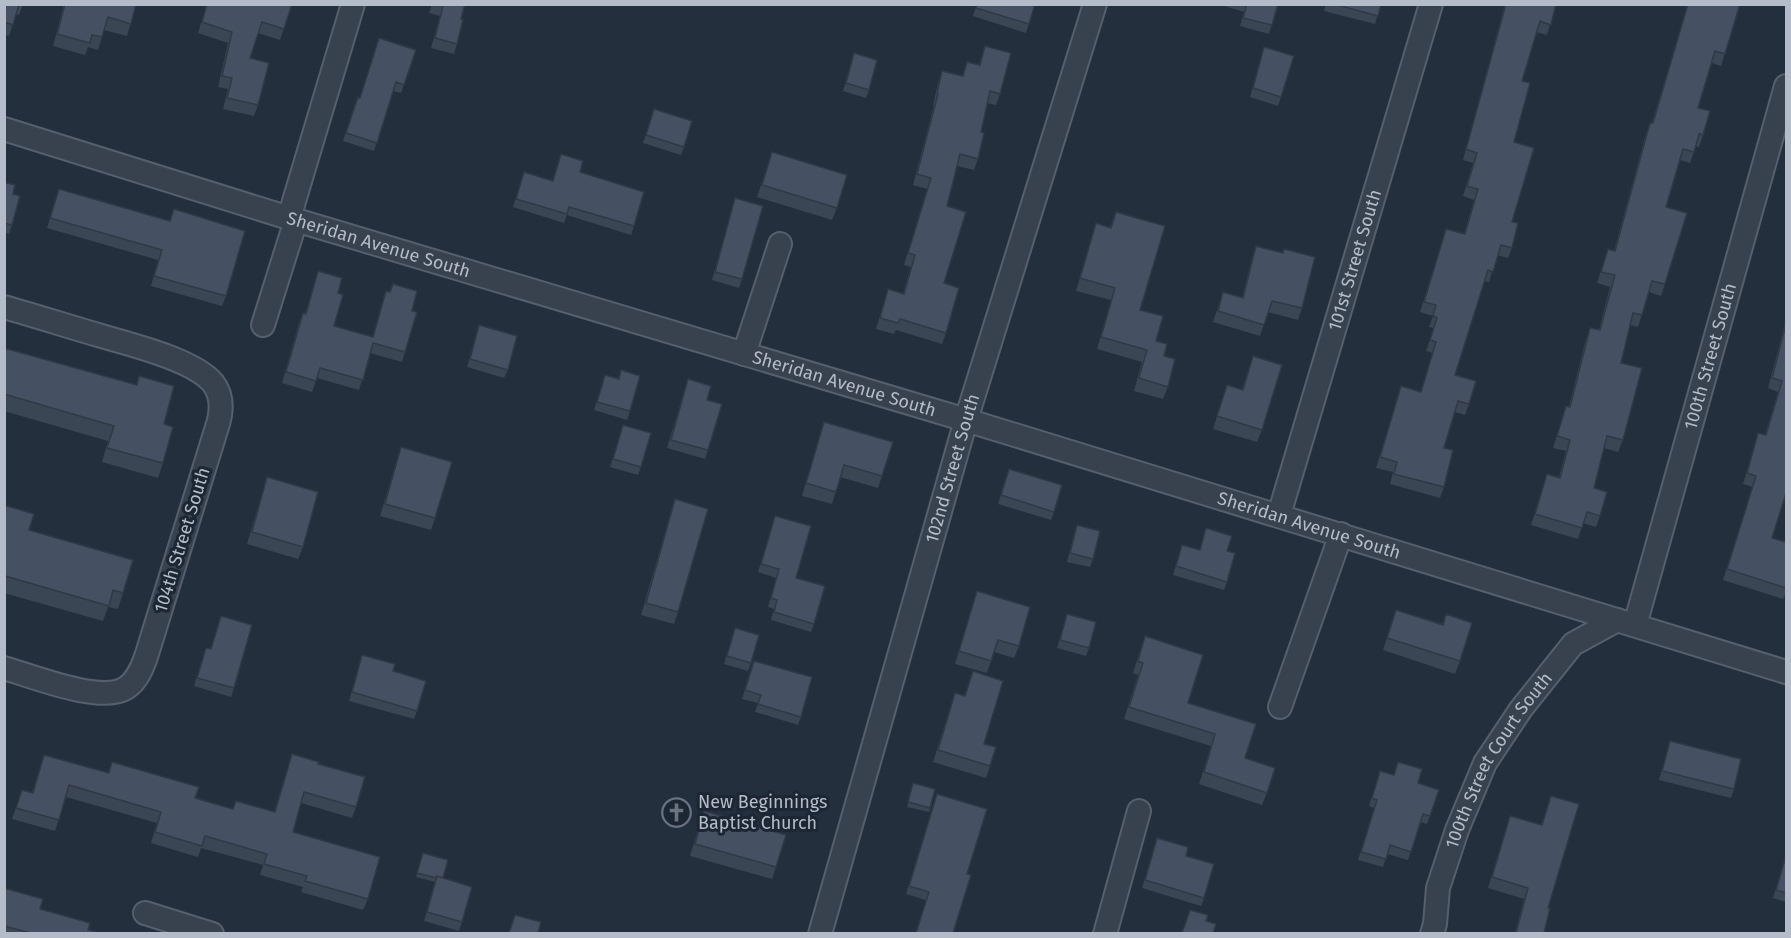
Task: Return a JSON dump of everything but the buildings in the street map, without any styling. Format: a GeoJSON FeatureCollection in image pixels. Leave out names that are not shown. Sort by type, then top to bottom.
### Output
{"type":"FeatureCollection","features":[{"type":"Feature","properties":{"kind":"street"},"geometry":{"type":"LineString","coordinates":[[263,325],[353,4]]}},
{"type":"Feature","properties":{"kind":"street","name":"102nd Street South"},"geometry":{"type":"LineString","coordinates":[[820,933],[966,420],[1095,4]]}},
{"type":"Feature","properties":{"kind":"street","name":"101st Street South"},"geometry":{"type":"LineString","coordinates":[[1279,515],[1431,4]]}},
{"type":"Feature","properties":{"kind":"street","name":"100th Street South"},"geometry":{"type":"LineString","coordinates":[[1626,622],[1786,87]]}},
{"type":"Feature","properties":{"kind":"street","name":"Sheridan Avenue South"},"geometry":{"type":"LineString","coordinates":[[4,129],[292,220],[966,420],[1786,672]]}},
{"type":"Feature","properties":{"kind":"street"},"geometry":{"type":"LineString","coordinates":[[744,354],[780,244]]}},
{"type":"Feature","properties":{"kind":"street","name":"104th Street South"},"geometry":{"type":"LineString","coordinates":[[4,307],[172,359],[205,375],[216,387],[221,400],[217,427],[146,657],[135,680],[126,688],[115,693],[100,693],[4,668]]}},
{"type":"Feature","properties":{"kind":"street"},"geometry":{"type":"LineString","coordinates":[[1280,707],[1341,534]]}},
{"type":"Feature","properties":{"kind":"street","name":"100th Street Court South"},"geometry":{"type":"LineString","coordinates":[[1432,933],[1438,888],[1457,830],[1485,763],[1521,709],[1573,644],[1626,622]]}},
{"type":"Feature","properties":{"kind":"street"},"geometry":{"type":"LineString","coordinates":[[1105,933],[1139,811]]}},
{"type":"Feature","properties":{"kind":"street"},"geometry":{"type":"LineString","coordinates":[[145,913],[212,933]]}},
{"type":"Feature","properties":{"kind":"place","name":"New Beginnings Baptist Church"},"geometry":{"type":"Point","coordinates":[677,812]}}]}
